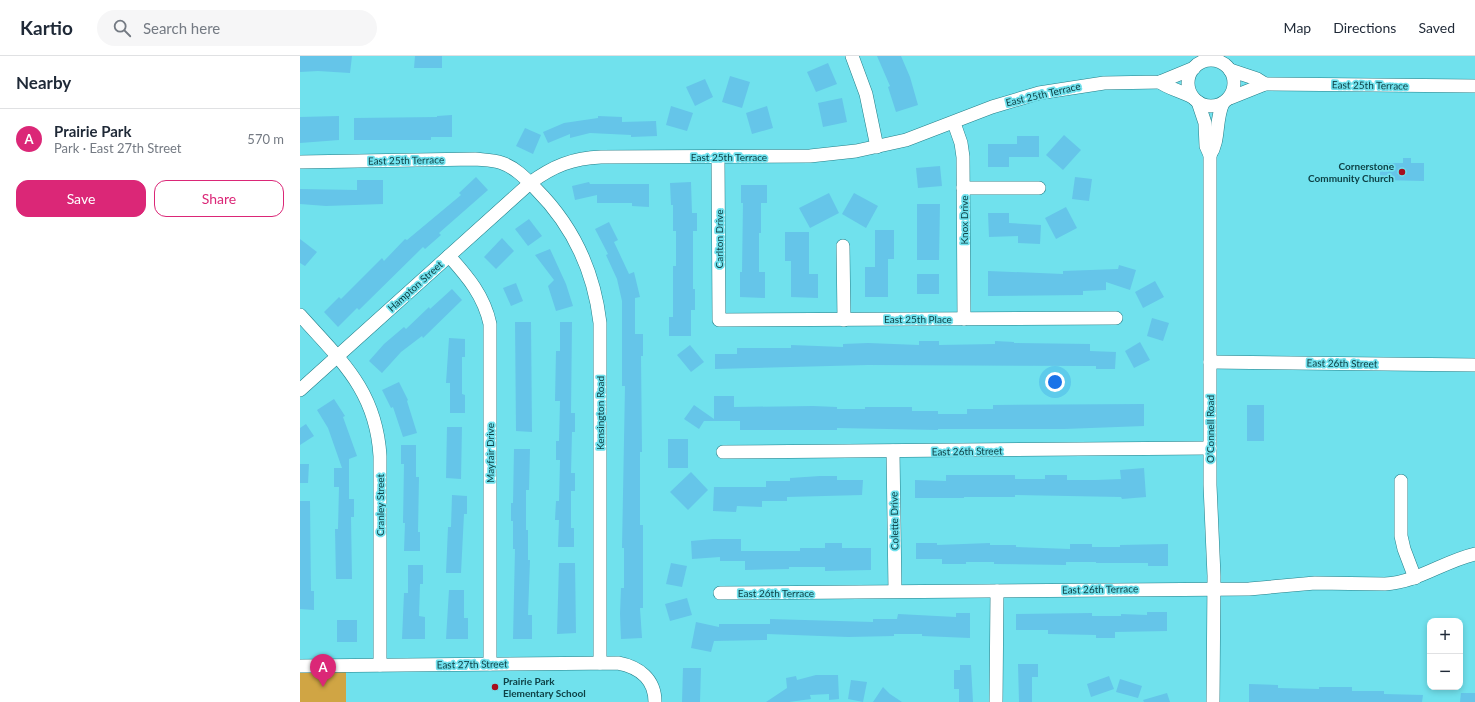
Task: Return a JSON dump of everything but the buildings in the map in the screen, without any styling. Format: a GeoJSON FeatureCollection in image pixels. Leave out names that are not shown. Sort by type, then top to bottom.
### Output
{"type":"FeatureCollection","features":[{"type":"Feature","properties":{"kind":"street"},"geometry":{"type":"LineString","coordinates":[[852,56],[866,94],[877,147]]}},
{"type":"Feature","properties":{"kind":"street"},"geometry":{"type":"LineString","coordinates":[[1211,60],[1226,64],[1235,84],[1226,100],[1210,106],[1195,100],[1188,84],[1190,75],[1197,63],[1211,60]]}},
{"type":"Feature","properties":{"kind":"street","name":"East 25th Terrace"},"geometry":{"type":"LineString","coordinates":[[300,162],[491,160],[503,163],[514,169],[530,182],[555,166],[567,162],[590,158],[810,156],[877,147],[913,138],[1001,104],[1061,89],[1104,83],[1160,82],[1197,63]]}},
{"type":"Feature","properties":{"kind":"street","name":"East 25th Terrace"},"geometry":{"type":"LineString","coordinates":[[1226,64],[1258,79],[1265,84]]}},
{"type":"Feature","properties":{"kind":"street","name":"East 25th Terrace"},"geometry":{"type":"LineString","coordinates":[[1160,82],[1195,100]]}},
{"type":"Feature","properties":{"kind":"street","name":"East 25th Terrace"},"geometry":{"type":"LineString","coordinates":[[1226,100],[1265,84],[1475,86]]}},
{"type":"Feature","properties":{"kind":"street","name":"O'Connell Road"},"geometry":{"type":"LineString","coordinates":[[1195,100],[1204,123],[1206,146],[1210,155],[1210,448],[1214,588],[1214,702]]}},
{"type":"Feature","properties":{"kind":"street","name":"O'Connell Road"},"geometry":{"type":"LineString","coordinates":[[1210,155],[1216,146],[1217,121],[1226,100]]}},
{"type":"Feature","properties":{"kind":"street","name":"Knox Drive"},"geometry":{"type":"LineString","coordinates":[[954,123],[961,143],[963,157],[964,319]]}},
{"type":"Feature","properties":{"kind":"street","name":"Carlton Drive"},"geometry":{"type":"LineString","coordinates":[[718,157],[719,320]]}},
{"type":"Feature","properties":{"kind":"street","name":"Hampton Street"},"geometry":{"type":"LineString","coordinates":[[300,390],[530,182]]}},
{"type":"Feature","properties":{"kind":"street","name":"Kensington Road"},"geometry":{"type":"LineString","coordinates":[[530,182],[552,206],[573,236],[588,268],[598,308],[600,339],[600,663]]}},
{"type":"Feature","properties":{"kind":"street"},"geometry":{"type":"LineString","coordinates":[[964,188],[1039,188]]}},
{"type":"Feature","properties":{"kind":"street"},"geometry":{"type":"LineString","coordinates":[[843,246],[844,320]]}},
{"type":"Feature","properties":{"kind":"street","name":"Mayfair Drive"},"geometry":{"type":"LineString","coordinates":[[449,256],[466,275],[482,298],[490,324],[490,664]]}},
{"type":"Feature","properties":{"kind":"street","name":"Cranley Street"},"geometry":{"type":"LineString","coordinates":[[300,315],[352,373],[364,393],[374,416],[380,442],[380,665]]}},
{"type":"Feature","properties":{"kind":"street","name":"East 25th Place"},"geometry":{"type":"LineString","coordinates":[[719,320],[1116,318]]}},
{"type":"Feature","properties":{"kind":"street","name":"East 26th Street"},"geometry":{"type":"LineString","coordinates":[[1210,362],[1475,365]]}},
{"type":"Feature","properties":{"kind":"street","name":"East 26th Street"},"geometry":{"type":"LineString","coordinates":[[724,452],[1210,448]]}},
{"type":"Feature","properties":{"kind":"street","name":"Colette Drive"},"geometry":{"type":"LineString","coordinates":[[893,451],[895,592]]}},
{"type":"Feature","properties":{"kind":"street"},"geometry":{"type":"LineString","coordinates":[[1401,481],[1401,536],[1404,549],[1415,578]]}},
{"type":"Feature","properties":{"kind":"street","name":"East 26th Terrace"},"geometry":{"type":"LineString","coordinates":[[720,593],[1249,588],[1315,583],[1385,584],[1415,578],[1453,561],[1475,554]]}},
{"type":"Feature","properties":{"kind":"street"},"geometry":{"type":"LineString","coordinates":[[996,702],[997,590]]}},
{"type":"Feature","properties":{"kind":"street","name":"East 27th Street"},"geometry":{"type":"LineString","coordinates":[[300,666],[626,664],[642,672],[651,683],[655,702]]}},
{"type":"Feature","properties":{"kind":"shaded area"},"geometry":{"type":"Polygon","coordinates":[[[346,665],[346,702],[300,702],[300,666],[346,665]]]}},
{"type":"Feature","properties":{"kind":"place","name":"Cornerstone Community Church"},"geometry":{"type":"Point","coordinates":[1402,172]}},
{"type":"Feature","properties":{"kind":"place","name":"Prairie Park"},"geometry":{"type":"Point","coordinates":[323,687]}},
{"type":"Feature","properties":{"kind":"place","name":"Prairie Park Elementary School"},"geometry":{"type":"Point","coordinates":[495,687]}}]}
